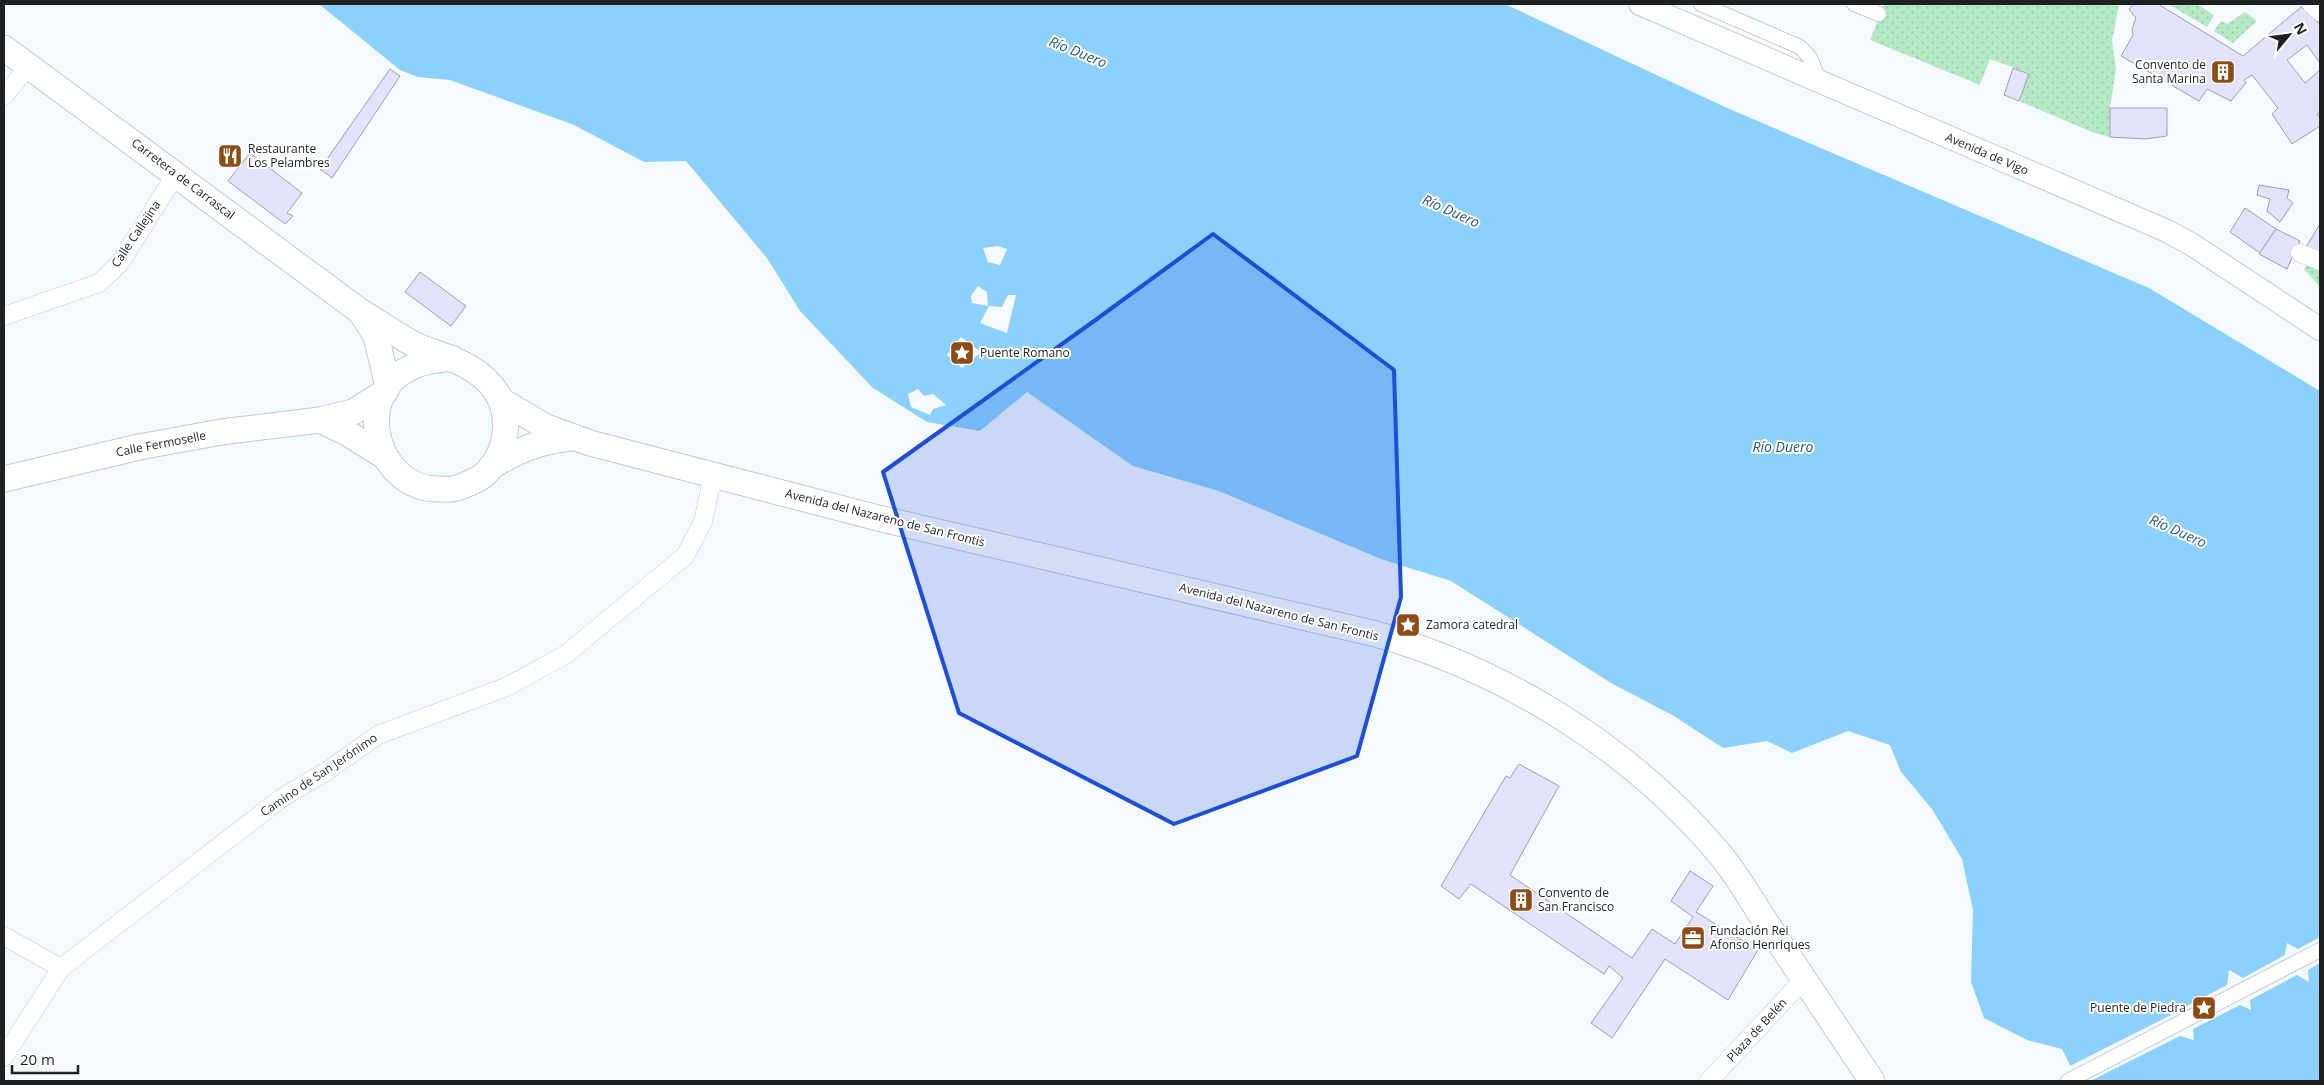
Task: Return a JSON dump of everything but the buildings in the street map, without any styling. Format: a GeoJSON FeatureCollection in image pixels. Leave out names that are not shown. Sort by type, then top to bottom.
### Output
{"type":"FeatureCollection","features":[{"type":"Feature","properties":{"kind":"main road","name":"Carretera de Carrascal"},"geometry":{"type":"LineString","coordinates":[[4,48],[361,312],[416,346],[452,358]]}},
{"type":"Feature","properties":{"kind":"main road","name":"Carretera de Carrascal"},"geometry":{"type":"LineString","coordinates":[[361,312],[376,336],[386,389]]}},
{"type":"Feature","properties":{"kind":"main road"},"geometry":{"type":"LineString","coordinates":[[320,420],[347,433],[384,456],[402,477],[428,489],[456,489],[481,477],[491,467],[503,447],[507,424],[502,401],[490,382],[472,367],[452,358],[428,360],[406,369],[386,389],[378,407],[376,424],[378,440],[384,456]]}},
{"type":"Feature","properties":{"kind":"main road","name":"Calle Fermoselle"},"geometry":{"type":"LineString","coordinates":[[4,479],[139,447],[221,432],[320,420],[353,412],[386,389]]}},
{"type":"Feature","properties":{"kind":"main road","name":"Avenida del Nazareno de San Frontis"},"geometry":{"type":"LineString","coordinates":[[502,401],[546,427],[574,438],[712,475],[878,518],[1376,634],[1417,646],[1470,668],[1529,697],[1588,736],[1655,786],[1689,819],[1720,854],[1872,1081]]}},
{"type":"Feature","properties":{"kind":"main road","name":"Avenida del Nazareno de San Frontis"},"geometry":{"type":"LineString","coordinates":[[491,467],[513,453],[535,444],[574,438]]}},
{"type":"Feature","properties":{"kind":"street","name":"Avenida de Vigo"},"geometry":{"type":"LineString","coordinates":[[1640,4],[2166,231],[2191,244],[2320,329]]}},
{"type":"Feature","properties":{"kind":"street"},"geometry":{"type":"LineString","coordinates":[[1701,4],[1800,47],[1810,58],[1820,82]]}},
{"type":"Feature","properties":{"kind":"street"},"geometry":{"type":"LineString","coordinates":[[1854,4],[1879,14]]}},
{"type":"Feature","properties":{"kind":"street"},"geometry":{"type":"LineString","coordinates":[[2311,4],[2320,12]]}},
{"type":"Feature","properties":{"kind":"street"},"geometry":{"type":"LineString","coordinates":[[4,96],[29,66]]}},
{"type":"Feature","properties":{"kind":"street","name":"Calle Callejina"},"geometry":{"type":"LineString","coordinates":[[4,316],[99,282],[120,264],[176,174]]}},
{"type":"Feature","properties":{"kind":"street"},"geometry":{"type":"LineString","coordinates":[[2300,253],[2320,261]]}},
{"type":"Feature","properties":{"kind":"street","name":"Camino de San Jerónimo"},"geometry":{"type":"LineString","coordinates":[[4,1057],[61,968],[283,797],[327,770],[378,734],[506,687],[565,655],[685,556],[703,522],[712,475]]}},
{"type":"Feature","properties":{"kind":"street"},"geometry":{"type":"LineString","coordinates":[[4,936],[61,968]]}},
{"type":"Feature","properties":{"kind":"street"},"geometry":{"type":"LineString","coordinates":[[2068,1081],[2320,950]]}},
{"type":"Feature","properties":{"kind":"street","name":"Plaza de Belén"},"geometry":{"type":"LineString","coordinates":[[1709,1081],[1804,979]]}},
{"type":"Feature","properties":{"kind":"highlighted area"},"geometry":{"type":"Polygon","coordinates":[[[1213,234],[1394,370],[1401,597],[1357,756],[1174,824],[959,713],[883,472],[1213,234]]]}},
{"type":"Feature","properties":{"kind":"green space"},"geometry":{"type":"Polygon","coordinates":[[[1884,4],[2119,4],[2112,42],[2116,69],[2110,108],[2110,137],[2092,132],[2019,101],[2029,73],[1990,59],[1980,85],[1870,40],[1884,4]]]}},
{"type":"Feature","properties":{"kind":"green space"},"geometry":{"type":"Polygon","coordinates":[[[2168,4],[2197,4],[2214,15],[2207,27],[2168,4]]]}},
{"type":"Feature","properties":{"kind":"green space"},"geometry":{"type":"Polygon","coordinates":[[[2245,12],[2257,21],[2233,43],[2214,31],[2221,21],[2227,24],[2245,12]]]}},
{"type":"Feature","properties":{"kind":"green space"},"geometry":{"type":"Polygon","coordinates":[[[2307,264],[2320,268],[2320,287],[2304,269],[2307,264]]]}},
{"type":"Feature","properties":{"kind":"water","name":"Río Duero"},"geometry":{"type":"Polygon","coordinates":[[[319,4],[1505,4],[1727,108],[2149,288],[2320,391],[2320,1081],[2078,1081],[2062,1049],[2027,1040],[1984,1018],[1971,982],[1973,910],[1962,859],[1932,809],[1901,772],[1890,745],[1848,731],[1792,753],[1767,741],[1723,748],[1674,716],[1611,683],[1451,581],[1381,559],[1219,491],[1133,466],[1027,392],[980,431],[927,422],[873,388],[800,311],[767,258],[686,161],[644,162],[574,125],[450,80],[418,77],[400,70],[319,4]],[[998,246],[983,248],[988,262],[1000,265],[1007,249],[998,246]],[[978,286],[971,296],[972,303],[988,306],[987,292],[978,286]],[[1008,295],[1002,307],[989,306],[980,323],[1007,333],[1016,295],[1008,295]],[[961,337],[947,355],[962,368],[981,352],[961,337]],[[918,389],[908,394],[911,407],[930,415],[933,409],[946,405],[933,394],[924,396],[918,389]]]}},
{"type":"Feature","properties":{"kind":"pier","name":"Puente de Piedra"},"geometry":{"type":"Polygon","coordinates":[[[2320,937],[2320,963],[2308,970],[2309,982],[2297,975],[2250,1000],[2251,1010],[2240,1005],[2193,1029],[2194,1040],[2180,1036],[2090,1081],[2076,1081],[2068,1067],[2171,1015],[2174,1003],[2187,1006],[2227,985],[2229,970],[2243,978],[2285,955],[2287,943],[2298,949],[2320,937]]]}},
{"type":"Feature","properties":{"kind":"place","name":"Convento de Santa Marina"},"geometry":{"type":"Point","coordinates":[2223,72]}},
{"type":"Feature","properties":{"kind":"place","name":"Restaurante Los Pelambres"},"geometry":{"type":"Point","coordinates":[230,156]}},
{"type":"Feature","properties":{"kind":"place","name":"Puente Romano"},"geometry":{"type":"Point","coordinates":[962,353]}},
{"type":"Feature","properties":{"kind":"place","name":"Zamora catedral"},"geometry":{"type":"Point","coordinates":[1408,625]}},
{"type":"Feature","properties":{"kind":"place","name":"Convento de San Francisco"},"geometry":{"type":"Point","coordinates":[1521,900]}},
{"type":"Feature","properties":{"kind":"place","name":"Fundación Rei Afonso Henriques"},"geometry":{"type":"Point","coordinates":[1693,938]}},
{"type":"Feature","properties":{"kind":"place","name":"Puente de Piedra"},"geometry":{"type":"Point","coordinates":[2204,1008]}}]}
